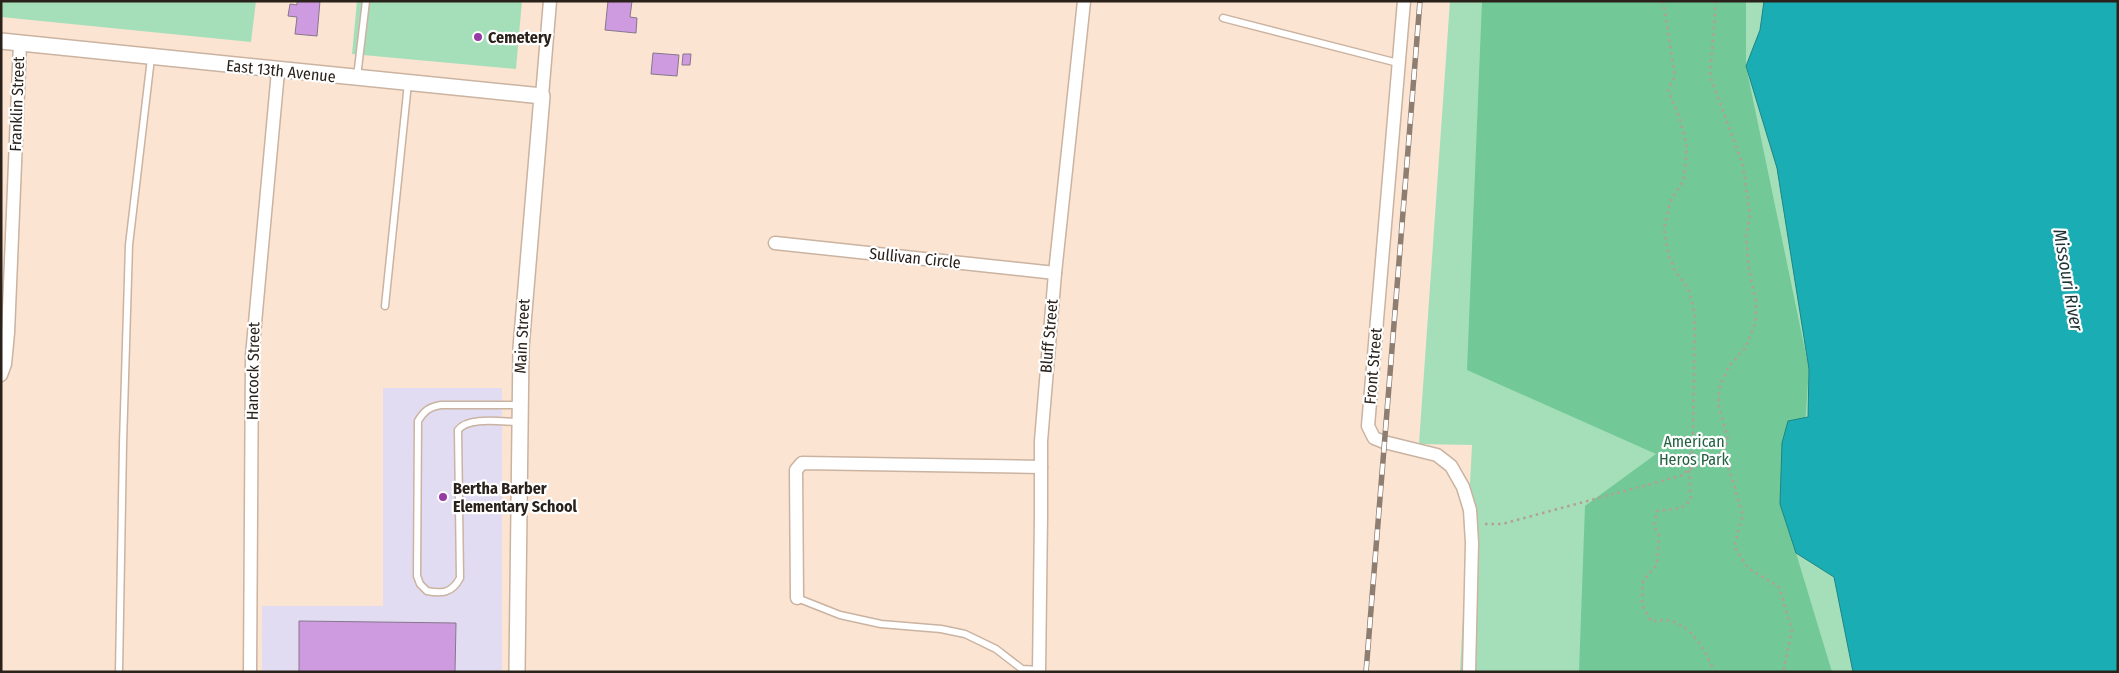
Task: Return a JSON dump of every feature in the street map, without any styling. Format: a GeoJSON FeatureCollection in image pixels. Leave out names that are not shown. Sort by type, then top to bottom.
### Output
{"type":"FeatureCollection","features":[{"type":"Feature","properties":{"kind":"street","name":"Main Street"},"geometry":{"type":"LineString","coordinates":[[517,672],[523,307],[550,1]]}},
{"type":"Feature","properties":{"kind":"street","name":"Bluff Street"},"geometry":{"type":"LineString","coordinates":[[1039,671],[1040,441],[1055,273],[1084,1]]}},
{"type":"Feature","properties":{"kind":"street","name":"Front Street"},"geometry":{"type":"LineString","coordinates":[[1404,1],[1368,426],[1374,438],[1437,455],[1450,466],[1463,487],[1470,510],[1472,543],[1470,672]]}},
{"type":"Feature","properties":{"kind":"street","name":"East 13th Avenue"},"geometry":{"type":"LineString","coordinates":[[1,41],[150,58],[542,96]]}},
{"type":"Feature","properties":{"kind":"street","name":"Franklin Street"},"geometry":{"type":"LineString","coordinates":[[1,374],[5,364],[8,333],[20,43]]}},
{"type":"Feature","properties":{"kind":"street","name":"Hancock Street"},"geometry":{"type":"LineString","coordinates":[[250,672],[253,348],[278,70]]}},
{"type":"Feature","properties":{"kind":"street","name":"Sullivan Circle"},"geometry":{"type":"LineString","coordinates":[[775,243],[1055,273]]}},
{"type":"Feature","properties":{"kind":"street"},"geometry":{"type":"LineString","coordinates":[[797,598],[796,470],[802,463],[1041,467]]}},
{"type":"Feature","properties":{"kind":"lane"},"geometry":{"type":"LineString","coordinates":[[357,78],[366,1]]}},
{"type":"Feature","properties":{"kind":"lane"},"geometry":{"type":"LineString","coordinates":[[1223,18],[1398,64]]}},
{"type":"Feature","properties":{"kind":"lane"},"geometry":{"type":"LineString","coordinates":[[119,672],[129,245],[150,58]]}},
{"type":"Feature","properties":{"kind":"lane"},"geometry":{"type":"LineString","coordinates":[[385,306],[408,83]]}},
{"type":"Feature","properties":{"kind":"lane"},"geometry":{"type":"LineString","coordinates":[[520,405],[441,405],[431,407],[423,412],[418,421],[417,576],[420,584],[427,591],[448,592],[455,587],[460,578],[458,430],[462,425],[470,422],[520,422]]}},
{"type":"Feature","properties":{"kind":"lane"},"geometry":{"type":"LineString","coordinates":[[797,598],[840,615],[881,624],[942,629],[965,634],[996,649],[1022,669],[1039,671]]}},
{"type":"Feature","properties":{"kind":"path"},"geometry":{"type":"LineString","coordinates":[[1662,1],[1675,76],[1668,90],[1679,116],[1687,147],[1684,179],[1670,202],[1664,230],[1669,256],[1675,271],[1688,288],[1694,314],[1693,431],[1690,468],[1691,500],[1681,508],[1657,511],[1654,525],[1658,536],[1657,564],[1643,581],[1642,604],[1652,621],[1670,620],[1687,627],[1705,652],[1715,672]]}},
{"type":"Feature","properties":{"kind":"path"},"geometry":{"type":"LineString","coordinates":[[1716,1],[1710,76],[1743,165],[1750,215],[1746,236],[1748,260],[1756,301],[1756,321],[1746,347],[1729,366],[1720,386],[1718,403],[1728,439],[1724,452],[1743,516],[1734,546],[1748,568],[1779,587],[1792,630],[1783,672]]}},
{"type":"Feature","properties":{"kind":"path"},"geometry":{"type":"LineString","coordinates":[[1471,524],[1502,524],[1684,475],[1690,468],[1724,452]]}},
{"type":"Feature","properties":{"kind":"shaded area","name":"Bertha Barber Elementary School"},"geometry":{"type":"Polygon","coordinates":[[[383,388],[502,388],[502,672],[262,672],[262,606],[383,606],[383,388]]]}},
{"type":"Feature","properties":{"kind":"green space"},"geometry":{"type":"Polygon","coordinates":[[[1,1],[256,1],[251,42],[1,17],[1,1]]]}},
{"type":"Feature","properties":{"kind":"green space"},"geometry":{"type":"Polygon","coordinates":[[[357,1],[522,1],[516,69],[352,54],[357,1]]]}},
{"type":"Feature","properties":{"kind":"green space","name":"American Heros Park"},"geometry":{"type":"Polygon","coordinates":[[[1450,1],[1806,1],[2086,672],[1460,672],[1472,445],[1419,444],[1450,1]]]}},
{"type":"Feature","properties":{"kind":"green space"},"geometry":{"type":"Polygon","coordinates":[[[1482,1],[1746,1],[1746,66],[1809,369],[1796,553],[1832,672],[1579,672],[1585,506],[1656,454],[1467,370],[1482,1]]]}},
{"type":"Feature","properties":{"kind":"water","name":"Missouri River"},"geometry":{"type":"Polygon","coordinates":[[[1764,1],[2118,1],[2118,672],[1853,672],[1834,577],[1796,553],[1780,504],[1782,443],[1788,421],[1808,417],[1809,369],[1777,168],[1746,66],[1760,30],[1764,1]]]}},
{"type":"Feature","properties":{"kind":"building"},"geometry":{"type":"Polygon","coordinates":[[[297,1],[320,1],[317,36],[295,34],[297,17],[288,16],[290,4],[297,5],[297,1]]]}},
{"type":"Feature","properties":{"kind":"building"},"geometry":{"type":"Polygon","coordinates":[[[608,1],[632,1],[630,17],[637,18],[636,33],[605,30],[608,1]]]}},
{"type":"Feature","properties":{"kind":"building"},"geometry":{"type":"Polygon","coordinates":[[[653,53],[679,55],[677,76],[651,74],[653,53]]]}},
{"type":"Feature","properties":{"kind":"building"},"geometry":{"type":"Polygon","coordinates":[[[683,54],[691,54],[690,65],[682,65],[683,54]]]}},
{"type":"Feature","properties":{"kind":"building"},"geometry":{"type":"Polygon","coordinates":[[[299,621],[456,623],[455,672],[299,672],[299,621]]]}},
{"type":"Feature","properties":{"kind":"railway"},"geometry":{"type":"LineString","coordinates":[[1366,672],[1420,1]]}},
{"type":"Feature","properties":{"kind":"place","name":"Cemetery"},"geometry":{"type":"Point","coordinates":[478,37]}},
{"type":"Feature","properties":{"kind":"place","name":"Bertha Barber Elementary School"},"geometry":{"type":"Point","coordinates":[443,497]}}]}
